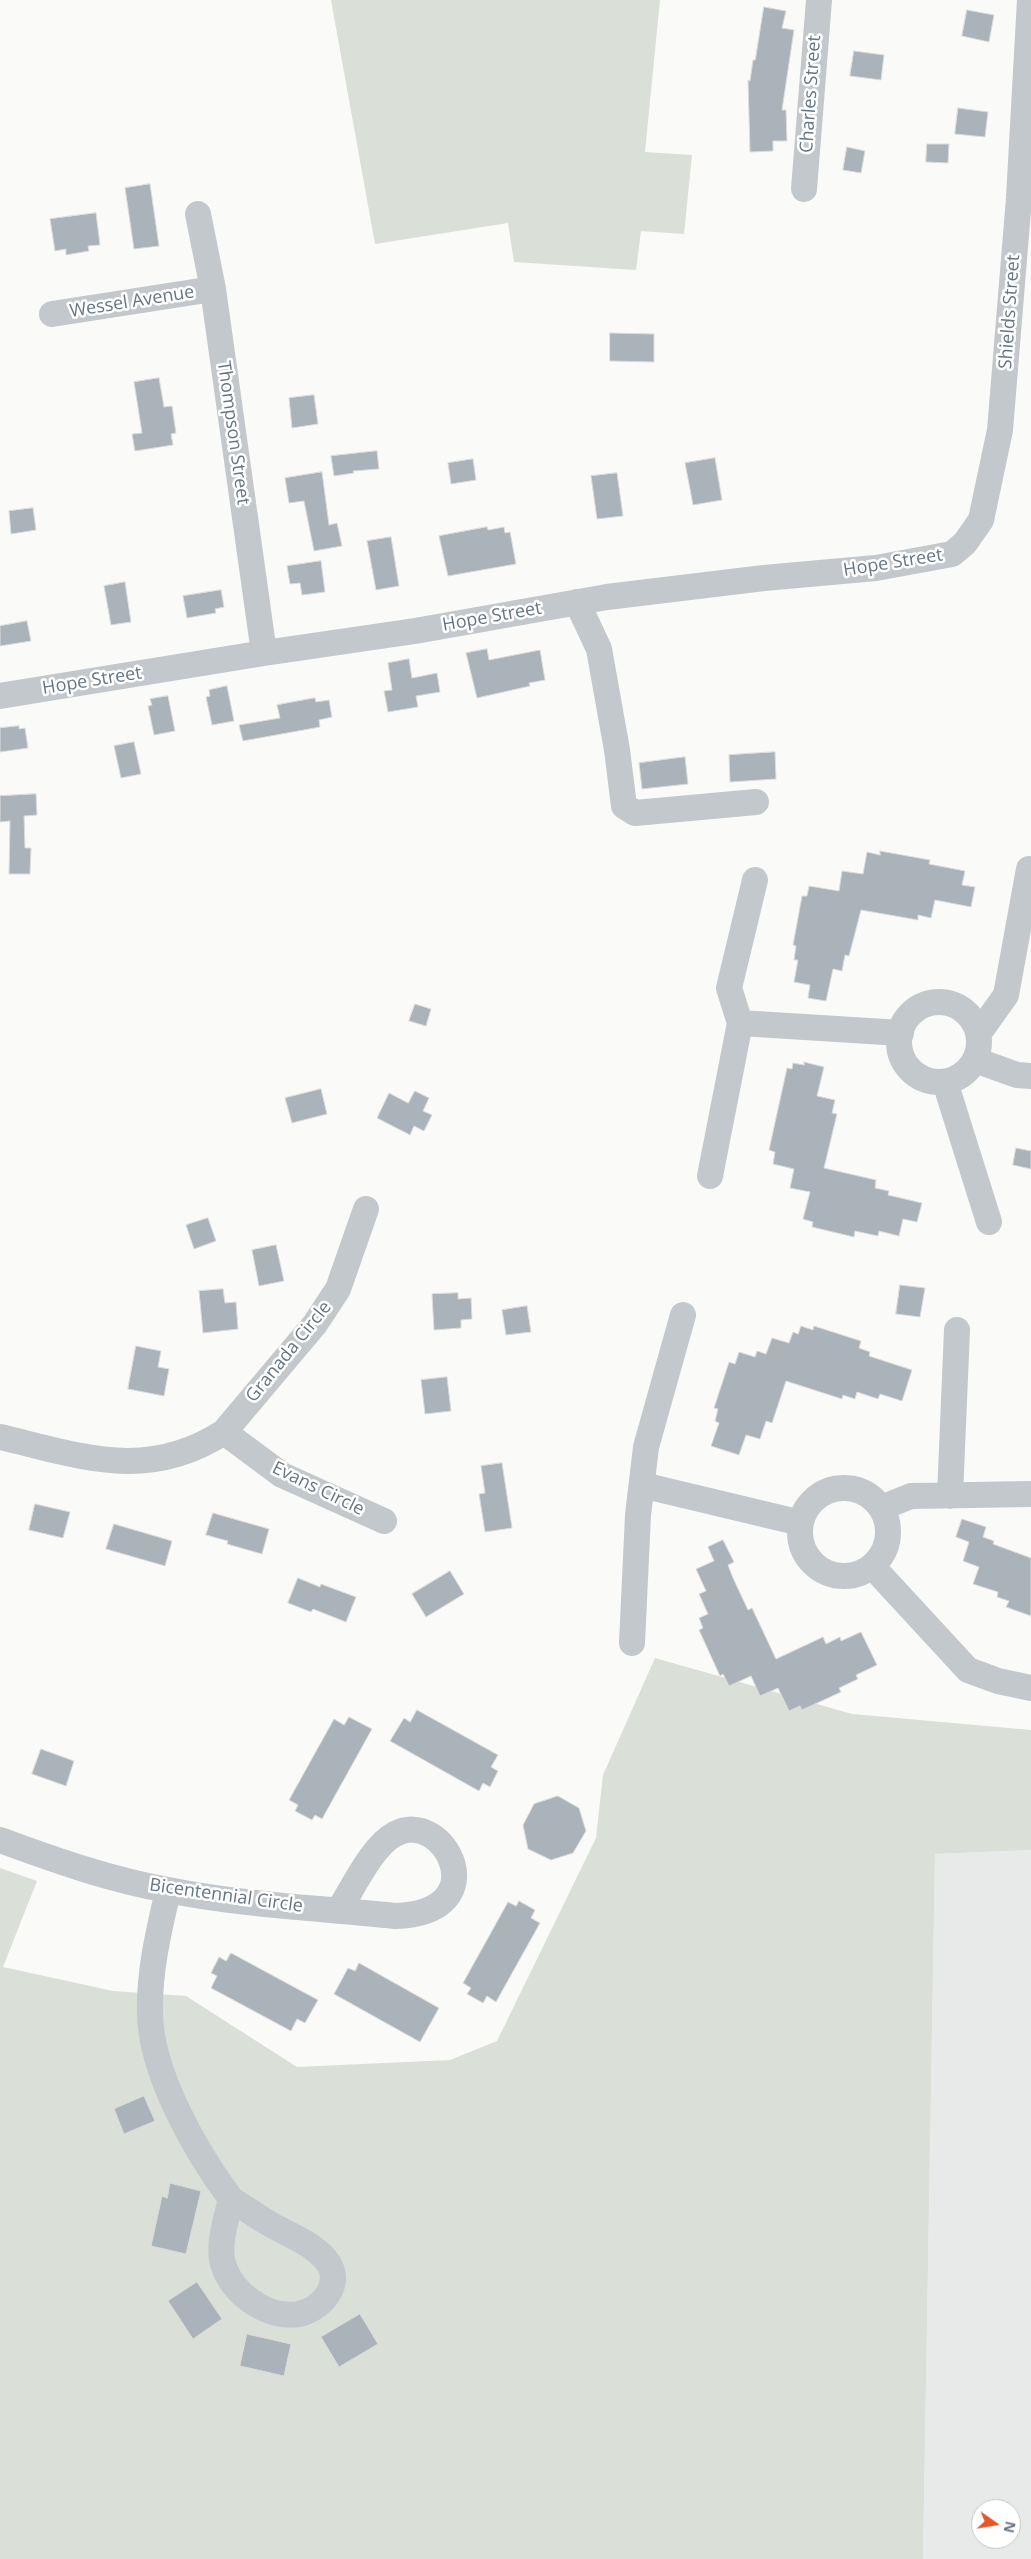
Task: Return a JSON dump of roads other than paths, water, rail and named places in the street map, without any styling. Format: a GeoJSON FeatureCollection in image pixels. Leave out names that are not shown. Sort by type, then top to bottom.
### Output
{"type":"FeatureCollection","features":[{"type":"Feature","properties":{"kind":"street","name":"Charles Street"},"geometry":{"type":"LineString","coordinates":[[804,189],[819,0]]}},
{"type":"Feature","properties":{"kind":"street","name":"Shields Street"},"geometry":{"type":"LineString","coordinates":[[976,530],[981,520],[1000,430],[1020,298],[1019,198],[1030,0]]}},
{"type":"Feature","properties":{"kind":"street","name":"Thompson Street"},"geometry":{"type":"LineString","coordinates":[[198,214],[213,289],[264,653]]}},
{"type":"Feature","properties":{"kind":"street","name":"Wessel Avenue"},"geometry":{"type":"LineString","coordinates":[[52,314],[213,289]]}},
{"type":"Feature","properties":{"kind":"street","name":"Hope Street"},"geometry":{"type":"LineString","coordinates":[[0,696],[264,653],[415,631],[576,602],[764,578],[909,564],[952,554],[976,530]]}},
{"type":"Feature","properties":{"kind":"street"},"geometry":{"type":"LineString","coordinates":[[576,602],[599,649],[617,750],[624,806],[635,813],[756,802]]}},
{"type":"Feature","properties":{"kind":"street"},"geometry":{"type":"LineString","coordinates":[[979,1033],[1006,995],[1029,869]]}},
{"type":"Feature","properties":{"kind":"street"},"geometry":{"type":"LineString","coordinates":[[710,1176],[740,1023],[729,988],[755,880]]}},
{"type":"Feature","properties":{"kind":"street"},"geometry":{"type":"LineString","coordinates":[[940,1002],[950,1003],[964,1011],[975,1023],[979,1033],[975,1060],[967,1071],[957,1078],[945,1082],[926,1079],[910,1069],[903,1058],[899,1046],[900,1033],[911,1014],[919,1007],[940,1002]]}},
{"type":"Feature","properties":{"kind":"street"},"geometry":{"type":"LineString","coordinates":[[740,1023],[900,1033]]}},
{"type":"Feature","properties":{"kind":"street"},"geometry":{"type":"LineString","coordinates":[[975,1060],[1018,1075],[1031,1076]]}},
{"type":"Feature","properties":{"kind":"street"},"geometry":{"type":"LineString","coordinates":[[945,1082],[988,1222]]}},
{"type":"Feature","properties":{"kind":"street","name":"Granada Circle"},"geometry":{"type":"LineString","coordinates":[[224,1432],[316,1324],[338,1289],[366,1209]]}},
{"type":"Feature","properties":{"kind":"street"},"geometry":{"type":"LineString","coordinates":[[632,1643],[646,1448],[683,1315]]}},
{"type":"Feature","properties":{"kind":"street"},"geometry":{"type":"LineString","coordinates":[[950,1496],[957,1330]]}},
{"type":"Feature","properties":{"kind":"street"},"geometry":{"type":"LineString","coordinates":[[0,1437],[110,1462],[151,1460],[174,1455],[204,1445],[224,1432]]}},
{"type":"Feature","properties":{"kind":"street","name":"Evans Circle"},"geometry":{"type":"LineString","coordinates":[[224,1432],[282,1475],[384,1521]]}},
{"type":"Feature","properties":{"kind":"street"},"geometry":{"type":"LineString","coordinates":[[642,1485],[801,1523]]}},
{"type":"Feature","properties":{"kind":"street"},"geometry":{"type":"LineString","coordinates":[[843,1488],[858,1490],[871,1497],[881,1508],[888,1532],[886,1545],[872,1566],[856,1574],[838,1576],[816,1567],[802,1547],[801,1523],[806,1509],[816,1498],[829,1490],[843,1488]]}},
{"type":"Feature","properties":{"kind":"street"},"geometry":{"type":"LineString","coordinates":[[881,1508],[911,1496],[1031,1494]]}},
{"type":"Feature","properties":{"kind":"street"},"geometry":{"type":"LineString","coordinates":[[872,1566],[968,1670],[998,1681],[1031,1688]]}},
{"type":"Feature","properties":{"kind":"street","name":"Bicentennial Circle"},"geometry":{"type":"LineString","coordinates":[[0,1840],[79,1866],[168,1890],[339,1910]]}},
{"type":"Feature","properties":{"kind":"street"},"geometry":{"type":"LineString","coordinates":[[168,1890],[153,1970],[150,2011],[151,2033],[167,2085],[186,2127],[208,2167],[232,2199],[271,2224],[298,2238],[329,2264],[334,2279],[334,2286],[325,2298],[313,2308],[299,2314],[287,2314],[254,2303],[237,2289],[227,2274],[222,2258],[225,2223],[232,2199]]}}]}
